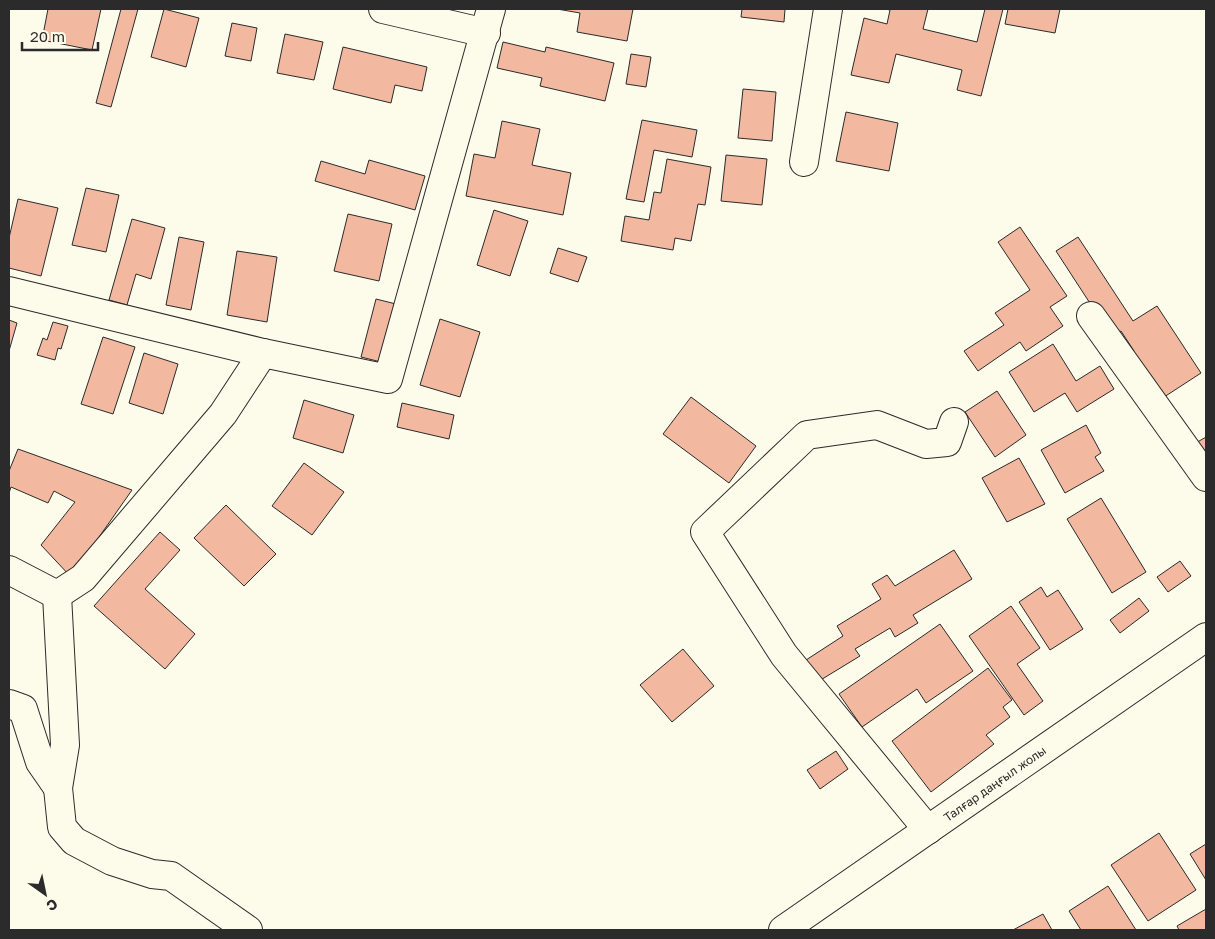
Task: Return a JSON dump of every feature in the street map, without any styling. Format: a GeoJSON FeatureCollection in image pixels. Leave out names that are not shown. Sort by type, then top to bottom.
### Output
{"type":"FeatureCollection","features":[{"type":"Feature","properties":{"kind":"street"},"geometry":{"type":"LineString","coordinates":[[9,291],[263,353],[388,379],[489,21],[383,9]]}},
{"type":"Feature","properties":{"kind":"street"},"geometry":{"type":"LineString","coordinates":[[804,162],[828,9]]}},
{"type":"Feature","properties":{"kind":"street"},"geometry":{"type":"LineString","coordinates":[[1091,316],[1206,477]]}},
{"type":"Feature","properties":{"kind":"street"},"geometry":{"type":"LineString","coordinates":[[57,595],[83,578],[217,422],[263,353]]}},
{"type":"Feature","properties":{"kind":"street"},"geometry":{"type":"LineString","coordinates":[[928,830],[784,655],[705,532],[807,435],[877,425],[926,444],[947,442],[954,422]]}},
{"type":"Feature","properties":{"kind":"street"},"geometry":{"type":"LineString","coordinates":[[9,570],[57,595]]}},
{"type":"Feature","properties":{"kind":"street"},"geometry":{"type":"LineString","coordinates":[[57,595],[66,745],[58,788],[62,827],[74,841],[112,861],[152,874],[171,876],[248,930]]}},
{"type":"Feature","properties":{"kind":"street","name":"Талғар даңғыл жолы"},"geometry":{"type":"LineString","coordinates":[[783,930],[1206,638]]}},
{"type":"Feature","properties":{"kind":"street"},"geometry":{"type":"LineString","coordinates":[[9,704],[24,710],[40,762],[58,788]]}},
{"type":"Feature","properties":{"kind":"building"},"geometry":{"type":"Polygon","coordinates":[[[48,9],[101,9],[92,50],[42,40],[48,9]]]}},
{"type":"Feature","properties":{"kind":"building"},"geometry":{"type":"Polygon","coordinates":[[[121,9],[138,9],[111,107],[96,103],[121,9]]]}},
{"type":"Feature","properties":{"kind":"building"},"geometry":{"type":"Polygon","coordinates":[[[164,9],[199,18],[186,67],[151,57],[164,9]]]}},
{"type":"Feature","properties":{"kind":"building"},"geometry":{"type":"Polygon","coordinates":[[[557,9],[633,9],[627,41],[577,32],[580,13],[557,9]]]}},
{"type":"Feature","properties":{"kind":"building"},"geometry":{"type":"Polygon","coordinates":[[[742,9],[785,9],[784,22],[741,17],[742,9]]]}},
{"type":"Feature","properties":{"kind":"building"},"geometry":{"type":"Polygon","coordinates":[[[885,9],[928,9],[923,29],[977,42],[985,9],[1003,9],[981,96],[957,90],[962,70],[896,54],[889,83],[851,75],[864,18],[887,24],[890,10],[885,9]]]}},
{"type":"Feature","properties":{"kind":"building"},"geometry":{"type":"Polygon","coordinates":[[[1008,9],[1060,9],[1055,33],[1005,24],[1008,9]]]}},
{"type":"Feature","properties":{"kind":"building"},"geometry":{"type":"Polygon","coordinates":[[[232,23],[257,28],[251,61],[225,56],[232,23]]]}},
{"type":"Feature","properties":{"kind":"building"},"geometry":{"type":"Polygon","coordinates":[[[285,34],[323,42],[314,80],[277,73],[285,34]]]}},
{"type":"Feature","properties":{"kind":"building"},"geometry":{"type":"Polygon","coordinates":[[[503,42],[545,52],[546,47],[614,63],[605,101],[540,86],[542,78],[497,68],[503,42]]]}},
{"type":"Feature","properties":{"kind":"building"},"geometry":{"type":"Polygon","coordinates":[[[343,47],[427,67],[422,91],[395,85],[391,103],[333,89],[343,47]]]}},
{"type":"Feature","properties":{"kind":"building"},"geometry":{"type":"Polygon","coordinates":[[[631,54],[651,57],[646,87],[626,84],[631,54]]]}},
{"type":"Feature","properties":{"kind":"building"},"geometry":{"type":"Polygon","coordinates":[[[743,89],[776,92],[772,141],[738,138],[743,89]]]}},
{"type":"Feature","properties":{"kind":"building"},"geometry":{"type":"Polygon","coordinates":[[[846,112],[898,123],[889,171],[836,161],[846,112]]]}},
{"type":"Feature","properties":{"kind":"building"},"geometry":{"type":"Polygon","coordinates":[[[642,120],[697,130],[692,157],[654,150],[644,202],[626,199],[642,120]]]}},
{"type":"Feature","properties":{"kind":"building"},"geometry":{"type":"Polygon","coordinates":[[[502,121],[540,129],[532,165],[571,173],[563,215],[466,196],[474,154],[495,158],[502,121]]]}},
{"type":"Feature","properties":{"kind":"building"},"geometry":{"type":"Polygon","coordinates":[[[726,155],[767,159],[762,205],[721,201],[726,155]]]}},
{"type":"Feature","properties":{"kind":"building"},"geometry":{"type":"Polygon","coordinates":[[[667,159],[711,167],[705,205],[698,204],[691,241],[675,238],[673,250],[621,241],[625,216],[649,220],[654,192],[661,193],[667,159]]]}},
{"type":"Feature","properties":{"kind":"building"},"geometry":{"type":"Polygon","coordinates":[[[369,160],[425,176],[415,210],[315,181],[321,161],[365,174],[369,160]]]}},
{"type":"Feature","properties":{"kind":"building"},"geometry":{"type":"Polygon","coordinates":[[[86,188],[119,195],[106,252],[72,245],[86,188]]]}},
{"type":"Feature","properties":{"kind":"building"},"geometry":{"type":"Polygon","coordinates":[[[18,199],[58,208],[41,276],[9,268],[9,238],[18,199]]]}},
{"type":"Feature","properties":{"kind":"building"},"geometry":{"type":"Polygon","coordinates":[[[494,210],[528,221],[510,276],[477,265],[494,210]]]}},
{"type":"Feature","properties":{"kind":"building"},"geometry":{"type":"Polygon","coordinates":[[[348,214],[392,224],[379,281],[334,271],[348,214]]]}},
{"type":"Feature","properties":{"kind":"building"},"geometry":{"type":"Polygon","coordinates":[[[132,219],[165,228],[151,279],[136,274],[127,305],[109,300],[132,219]]]}},
{"type":"Feature","properties":{"kind":"building"},"geometry":{"type":"Polygon","coordinates":[[[1020,227],[1067,296],[1050,307],[1063,326],[1026,351],[1020,342],[978,371],[964,351],[1004,325],[995,313],[1030,290],[998,242],[1020,227]]]}},
{"type":"Feature","properties":{"kind":"building"},"geometry":{"type":"Polygon","coordinates":[[[179,237],[204,242],[191,310],[166,305],[179,237]]]}},
{"type":"Feature","properties":{"kind":"building"},"geometry":{"type":"Polygon","coordinates":[[[1078,237],[1133,321],[1157,306],[1201,373],[1158,401],[1128,355],[1134,351],[1121,331],[1112,337],[1056,251],[1078,237]]]}},
{"type":"Feature","properties":{"kind":"building"},"geometry":{"type":"Polygon","coordinates":[[[558,248],[587,257],[578,282],[550,273],[558,248]]]}},
{"type":"Feature","properties":{"kind":"building"},"geometry":{"type":"Polygon","coordinates":[[[237,251],[277,257],[267,322],[227,315],[237,251]]]}},
{"type":"Feature","properties":{"kind":"building"},"geometry":{"type":"Polygon","coordinates":[[[376,299],[396,304],[381,362],[361,357],[376,299]]]}},
{"type":"Feature","properties":{"kind":"building"},"geometry":{"type":"Polygon","coordinates":[[[440,319],[480,332],[460,397],[420,385],[440,319]]]}},
{"type":"Feature","properties":{"kind":"building"},"geometry":{"type":"Polygon","coordinates":[[[9,320],[17,323],[9,351],[9,320]]]}},
{"type":"Feature","properties":{"kind":"building"},"geometry":{"type":"Polygon","coordinates":[[[53,322],[68,326],[61,349],[58,348],[55,360],[37,355],[43,338],[47,340],[53,322]]]}},
{"type":"Feature","properties":{"kind":"building"},"geometry":{"type":"Polygon","coordinates":[[[103,337],[135,347],[113,414],[81,404],[103,337]]]}},
{"type":"Feature","properties":{"kind":"building"},"geometry":{"type":"Polygon","coordinates":[[[1053,344],[1076,381],[1100,366],[1114,389],[1077,412],[1065,393],[1034,412],[1009,372],[1053,344]]]}},
{"type":"Feature","properties":{"kind":"building"},"geometry":{"type":"Polygon","coordinates":[[[144,353],[178,364],[163,414],[129,403],[144,353]]]}},
{"type":"Feature","properties":{"kind":"building"},"geometry":{"type":"Polygon","coordinates":[[[997,391],[1026,435],[995,457],[965,412],[997,391]]]}},
{"type":"Feature","properties":{"kind":"building"},"geometry":{"type":"Polygon","coordinates":[[[691,397],[756,446],[729,483],[663,434],[691,397]]]}},
{"type":"Feature","properties":{"kind":"building"},"geometry":{"type":"Polygon","coordinates":[[[304,400],[354,415],[343,453],[293,438],[304,400]]]}},
{"type":"Feature","properties":{"kind":"building"},"geometry":{"type":"Polygon","coordinates":[[[402,403],[454,415],[449,439],[397,427],[402,403]]]}},
{"type":"Feature","properties":{"kind":"building"},"geometry":{"type":"Polygon","coordinates":[[[1086,425],[1101,453],[1095,457],[1104,471],[1065,493],[1041,450],[1086,425]]]}},
{"type":"Feature","properties":{"kind":"building"},"geometry":{"type":"Polygon","coordinates":[[[1206,437],[1206,463],[1194,444],[1206,437]]]}},
{"type":"Feature","properties":{"kind":"building"},"geometry":{"type":"Polygon","coordinates":[[[18,449],[132,490],[71,577],[41,545],[75,502],[54,491],[48,503],[11,487],[9,493],[9,471],[18,449]]]}},
{"type":"Feature","properties":{"kind":"building"},"geometry":{"type":"Polygon","coordinates":[[[1019,458],[1045,504],[1007,522],[982,478],[1019,458]]]}},
{"type":"Feature","properties":{"kind":"building"},"geometry":{"type":"Polygon","coordinates":[[[304,463],[344,492],[312,535],[272,506],[304,463]]]}},
{"type":"Feature","properties":{"kind":"building"},"geometry":{"type":"Polygon","coordinates":[[[1101,498],[1146,572],[1112,593],[1067,519],[1101,498]]]}},
{"type":"Feature","properties":{"kind":"building"},"geometry":{"type":"Polygon","coordinates":[[[226,505],[276,554],[244,586],[194,538],[226,505]]]}},
{"type":"Feature","properties":{"kind":"building"},"geometry":{"type":"Polygon","coordinates":[[[160,532],[180,550],[145,589],[195,634],[165,669],[94,606],[160,532]]]}},
{"type":"Feature","properties":{"kind":"building"},"geometry":{"type":"Polygon","coordinates":[[[954,550],[972,579],[913,615],[918,623],[895,637],[890,628],[855,649],[860,656],[819,681],[806,660],[843,636],[837,626],[881,599],[872,584],[887,575],[895,586],[954,550]]]}},
{"type":"Feature","properties":{"kind":"building"},"geometry":{"type":"Polygon","coordinates":[[[1180,561],[1191,576],[1168,592],[1157,577],[1180,561]]]}},
{"type":"Feature","properties":{"kind":"building"},"geometry":{"type":"Polygon","coordinates":[[[1041,587],[1047,597],[1058,590],[1083,629],[1050,650],[1019,602],[1041,587]]]}},
{"type":"Feature","properties":{"kind":"building"},"geometry":{"type":"Polygon","coordinates":[[[1139,598],[1149,611],[1120,633],[1110,620],[1139,598]]]}},
{"type":"Feature","properties":{"kind":"building"},"geometry":{"type":"Polygon","coordinates":[[[1011,606],[1040,648],[1017,664],[1043,701],[1024,715],[969,636],[1011,606]]]}},
{"type":"Feature","properties":{"kind":"building"},"geometry":{"type":"Polygon","coordinates":[[[940,624],[973,671],[926,703],[917,689],[862,727],[839,694],[940,624]]]}},
{"type":"Feature","properties":{"kind":"building"},"geometry":{"type":"Polygon","coordinates":[[[683,649],[714,686],[672,722],[640,685],[683,649]]]}},
{"type":"Feature","properties":{"kind":"building"},"geometry":{"type":"Polygon","coordinates":[[[988,668],[1012,700],[1003,707],[1010,717],[986,735],[994,744],[931,792],[892,741],[988,668]]]}},
{"type":"Feature","properties":{"kind":"building"},"geometry":{"type":"Polygon","coordinates":[[[836,751],[848,769],[820,789],[807,770],[836,751]]]}},
{"type":"Feature","properties":{"kind":"building"},"geometry":{"type":"Polygon","coordinates":[[[1159,833],[1196,890],[1148,921],[1111,865],[1159,833]]]}},
{"type":"Feature","properties":{"kind":"building"},"geometry":{"type":"Polygon","coordinates":[[[1206,844],[1206,880],[1190,854],[1206,844]]]}},
{"type":"Feature","properties":{"kind":"building"},"geometry":{"type":"Polygon","coordinates":[[[1108,886],[1136,930],[1081,930],[1069,911],[1108,886]]]}},
{"type":"Feature","properties":{"kind":"building"},"geometry":{"type":"Polygon","coordinates":[[[1206,909],[1206,930],[1179,930],[1177,926],[1206,909]]]}},
{"type":"Feature","properties":{"kind":"building"},"geometry":{"type":"Polygon","coordinates":[[[1043,914],[1052,930],[1013,930],[1043,914]]]}}]}
